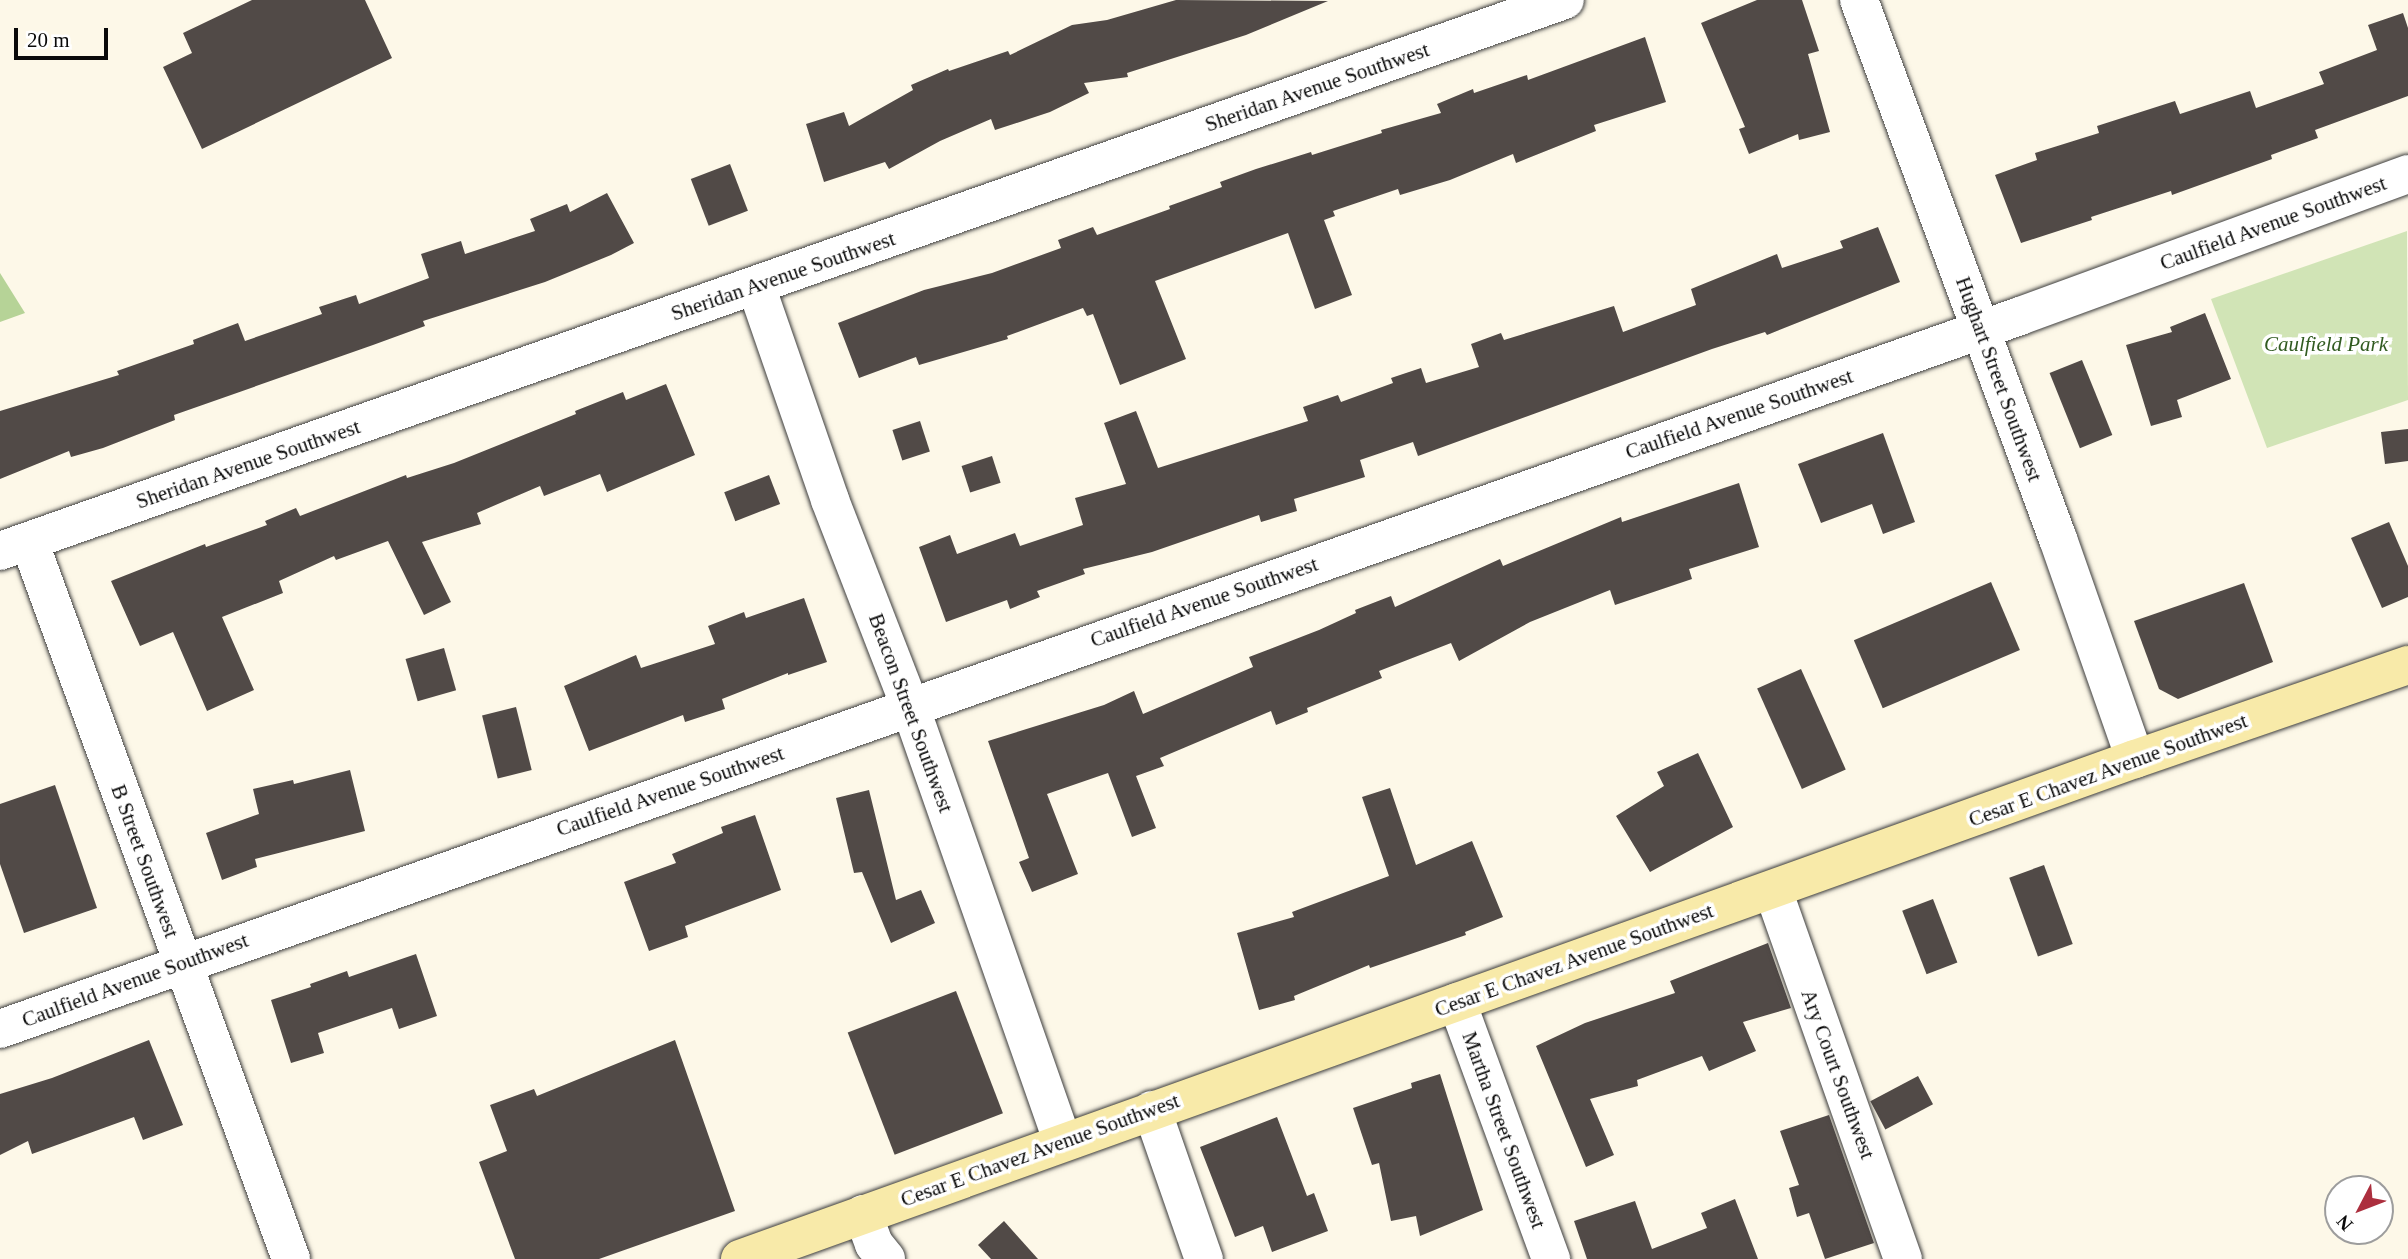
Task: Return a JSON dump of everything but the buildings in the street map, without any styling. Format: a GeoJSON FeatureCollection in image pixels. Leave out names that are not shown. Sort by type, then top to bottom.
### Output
{"type":"FeatureCollection","features":[{"type":"Feature","properties":{"kind":"main road","name":"Cesar E Chavez Avenue Southwest"},"geometry":{"type":"LineString","coordinates":[[740,1259],[2135,758],[2408,664]]}},
{"type":"Feature","properties":{"kind":"street","name":"Sheridan Avenue Southwest"},"geometry":{"type":"LineString","coordinates":[[15,546],[1565,0]]}},
{"type":"Feature","properties":{"kind":"street","name":"Hughart Street Southwest"},"geometry":{"type":"LineString","coordinates":[[1859,0],[2135,758]]}},
{"type":"Feature","properties":{"kind":"street","name":"Caulfield Avenue Southwest"},"geometry":{"type":"LineString","coordinates":[[0,1029],[1980,330],[2408,174]]}},
{"type":"Feature","properties":{"kind":"street","name":"Beacon Street Southwest"},"geometry":{"type":"LineString","coordinates":[[756,286],[830,500],[910,706],[1063,1142]]}},
{"type":"Feature","properties":{"kind":"street","name":"B Street Southwest"},"geometry":{"type":"LineString","coordinates":[[15,546],[183,963],[291,1259]]}},
{"type":"Feature","properties":{"kind":"street","name":"Ary Court Southwest"},"geometry":{"type":"LineString","coordinates":[[1773,890],[1903,1259]]}},
{"type":"Feature","properties":{"kind":"street","name":"Martha Street Southwest"},"geometry":{"type":"LineString","coordinates":[[1457,1002],[1551,1259]]}},
{"type":"Feature","properties":{"kind":"street"},"geometry":{"type":"LineString","coordinates":[[1153,1110],[1204,1259]]}},
{"type":"Feature","properties":{"kind":"street"},"geometry":{"type":"LineString","coordinates":[[863,1214],[874,1244],[886,1259]]}},
{"type":"Feature","properties":{"kind":"green space","name":"Caulfield Park"},"geometry":{"type":"Polygon","coordinates":[[[2407,231],[2408,400],[2267,448],[2211,299],[2407,231]]]}},
{"type":"Feature","properties":{"kind":"green space"},"geometry":{"type":"Polygon","coordinates":[[[0,273],[25,313],[0,322],[0,273]]]}}]}
